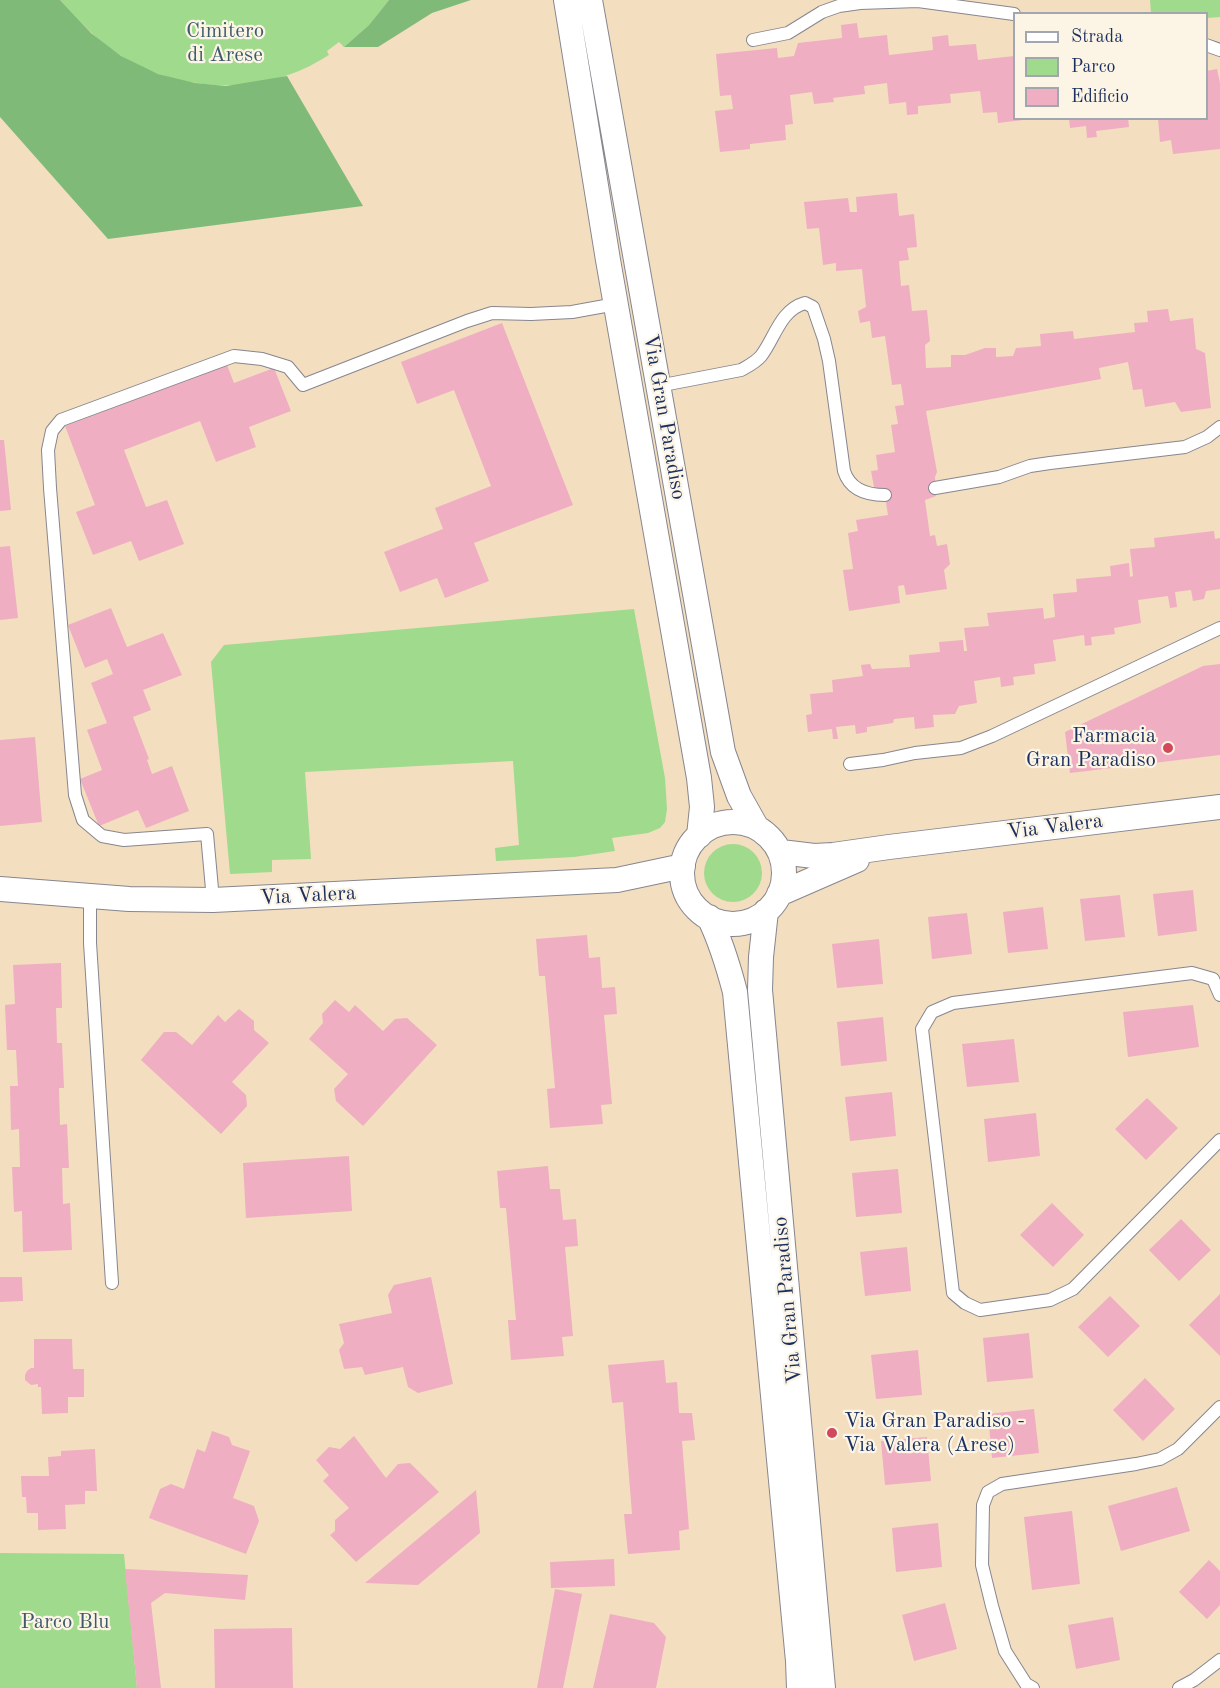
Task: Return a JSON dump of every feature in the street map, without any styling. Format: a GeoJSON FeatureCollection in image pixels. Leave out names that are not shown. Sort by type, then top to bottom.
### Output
{"type":"FeatureCollection","features":[{"type":"Feature","properties":{"kind":"street","name":"Via Gran Paradiso"},"geometry":{"type":"LineString","coordinates":[[566,0],[616,304],[699,778],[702,807],[699,836]]}},
{"type":"Feature","properties":{"kind":"street","name":"Via Gran Paradiso"},"geometry":{"type":"LineString","coordinates":[[590,0],[723,752],[739,796],[757,828]]}},
{"type":"Feature","properties":{"kind":"street","name":"Via Valera"},"geometry":{"type":"LineString","coordinates":[[781,852],[814,856],[833,855],[1220,807]]}},
{"type":"Feature","properties":{"kind":"street"},"geometry":{"type":"LineString","coordinates":[[727,822],[748,824],[757,828],[773,841],[781,852],[784,866],[784,873],[773,903],[756,918],[745,922],[720,922],[709,917],[693,904],[683,881],[683,866],[692,843],[716,825],[727,822]]}},
{"type":"Feature","properties":{"kind":"street","name":"Via Valera"},"geometry":{"type":"LineString","coordinates":[[773,903],[837,867],[889,847]]}},
{"type":"Feature","properties":{"kind":"street","name":"Via Valera"},"geometry":{"type":"LineString","coordinates":[[0,889],[90,897],[213,900],[617,880],[683,866]]}},
{"type":"Feature","properties":{"kind":"street","name":"Via Valera"},"geometry":{"type":"LineString","coordinates":[[617,880],[686,892]]}},
{"type":"Feature","properties":{"kind":"street","name":"Via Gran Paradiso"},"geometry":{"type":"LineString","coordinates":[[773,903],[761,957],[760,990],[823,1688]]}},
{"type":"Feature","properties":{"kind":"street","name":"Via Gran Paradiso"},"geometry":{"type":"LineString","coordinates":[[709,917],[728,962],[735,992],[799,1688]]}},
{"type":"Feature","properties":{"kind":"lane"},"geometry":{"type":"LineString","coordinates":[[753,40],[788,33],[822,12],[839,6],[860,3],[918,1],[1013,14]]}},
{"type":"Feature","properties":{"kind":"lane"},"geometry":{"type":"LineString","coordinates":[[658,386],[748,367],[760,357],[777,327],[794,306],[805,303],[813,307],[824,339],[846,479],[865,493],[885,495]]}},
{"type":"Feature","properties":{"kind":"lane"},"geometry":{"type":"LineString","coordinates":[[213,900],[207,834],[123,840],[102,836],[83,820],[80,812],[75,795],[50,488],[48,450],[52,430],[61,420],[234,356],[262,359],[288,367],[303,386],[492,313],[572,312],[616,304]]}},
{"type":"Feature","properties":{"kind":"lane"},"geometry":{"type":"LineString","coordinates":[[935,488],[999,477],[1040,464],[1185,447],[1207,437],[1220,427]]}},
{"type":"Feature","properties":{"kind":"lane"},"geometry":{"type":"LineString","coordinates":[[850,764],[961,748],[992,736],[1220,628]]}},
{"type":"Feature","properties":{"kind":"lane"},"geometry":{"type":"LineString","coordinates":[[90,897],[90,943],[112,1283]]}},
{"type":"Feature","properties":{"kind":"lane"},"geometry":{"type":"LineString","coordinates":[[1220,995],[1213,979],[1192,974],[953,1003],[932,1012],[922,1029],[953,1293],[964,1303],[980,1310],[1050,1300],[1073,1289],[1220,1140]]}},
{"type":"Feature","properties":{"kind":"lane"},"geometry":{"type":"LineString","coordinates":[[1033,1688],[1026,1684],[1005,1651],[982,1565],[983,1505],[988,1492],[1002,1484],[1160,1459],[1178,1449],[1220,1407]]}},
{"type":"Feature","properties":{"kind":"lane"},"geometry":{"type":"LineString","coordinates":[[1179,1688],[1194,1680],[1220,1660]]}},
{"type":"Feature","properties":{"kind":"green space"},"geometry":{"type":"Polygon","coordinates":[[[0,0],[60,0],[91,33],[121,56],[158,74],[195,83],[226,86],[287,76],[363,206],[108,239],[0,117],[0,0]]]}},
{"type":"Feature","properties":{"kind":"green space","name":"Cimitero di Arese"},"geometry":{"type":"Polygon","coordinates":[[[60,0],[389,0],[369,25],[344,47],[339,42],[327,51],[329,55],[309,66],[268,81],[224,85],[181,80],[139,66],[104,44],[60,0]]]}},
{"type":"Feature","properties":{"kind":"green space"},"geometry":{"type":"Polygon","coordinates":[[[389,0],[471,0],[432,13],[378,47],[344,47],[369,25],[389,0]]]}},
{"type":"Feature","properties":{"kind":"green space"},"geometry":{"type":"Polygon","coordinates":[[[1150,0],[1220,0],[1220,17],[1208,18],[1208,12],[1151,12],[1150,0]]]}},
{"type":"Feature","properties":{"kind":"green space"},"geometry":{"type":"Polygon","coordinates":[[[634,609],[665,778],[667,809],[665,822],[660,828],[648,833],[612,838],[615,851],[574,857],[496,861],[495,848],[519,845],[513,761],[305,772],[311,859],[272,860],[272,872],[230,874],[211,662],[224,645],[634,609]]]}},
{"type":"Feature","properties":{"kind":"green space"},"geometry":{"type":"Polygon","coordinates":[[[733,844],[744,846],[757,857],[762,873],[760,884],[749,897],[733,902],[722,900],[709,889],[704,873],[706,862],[717,849],[733,844]]]}},
{"type":"Feature","properties":{"kind":"green space","name":"Parco Blu"},"geometry":{"type":"Polygon","coordinates":[[[0,1553],[124,1554],[137,1688],[0,1688],[0,1553]]]}},
{"type":"Feature","properties":{"kind":"building"},"geometry":{"type":"Polygon","coordinates":[[[857,23],[859,38],[887,35],[889,55],[933,50],[932,37],[948,35],[949,46],[976,44],[978,60],[1013,56],[1013,120],[1023,120],[998,123],[997,112],[983,113],[980,91],[950,94],[951,103],[918,106],[918,114],[907,115],[906,102],[889,104],[887,83],[864,86],[865,94],[833,98],[834,102],[814,104],[812,92],[790,95],[793,124],[785,125],[786,140],[750,144],[750,149],[720,152],[715,111],[733,109],[731,95],[720,96],[716,54],[777,48],[778,58],[794,56],[798,43],[842,38],[841,25],[857,23]]]}},
{"type":"Feature","properties":{"kind":"building"},"geometry":{"type":"Polygon","coordinates":[[[1217,69],[1220,83],[1220,149],[1173,154],[1171,140],[1160,142],[1158,120],[1208,120],[1208,71],[1217,69]]]}},
{"type":"Feature","properties":{"kind":"building"},"geometry":{"type":"Polygon","coordinates":[[[1069,120],[1128,120],[1129,127],[1096,131],[1097,137],[1087,138],[1086,126],[1070,128],[1069,120]]]}},
{"type":"Feature","properties":{"kind":"building"},"geometry":{"type":"Polygon","coordinates":[[[897,193],[899,216],[914,214],[917,247],[907,248],[909,260],[899,261],[901,286],[909,285],[912,311],[927,310],[930,341],[925,345],[926,368],[951,367],[951,355],[965,355],[985,348],[996,348],[996,357],[1013,356],[1016,348],[1041,346],[1040,334],[1073,331],[1074,339],[1135,332],[1134,323],[1148,322],[1147,311],[1168,309],[1170,321],[1193,318],[1196,349],[1205,353],[1211,408],[1181,412],[1175,402],[1145,407],[1142,389],[1133,390],[1128,362],[1099,368],[1101,379],[926,411],[937,472],[936,496],[925,500],[930,536],[935,535],[937,546],[947,544],[950,564],[944,570],[947,589],[906,595],[904,585],[898,586],[900,603],[849,611],[843,570],[853,569],[848,533],[858,531],[856,520],[888,515],[884,490],[875,492],[871,471],[878,470],[876,455],[895,452],[891,425],[898,424],[895,406],[904,405],[901,384],[892,385],[885,336],[872,338],[870,321],[860,323],[858,311],[866,307],[862,269],[836,271],[836,263],[823,265],[819,228],[807,229],[804,202],[848,198],[850,212],[857,212],[856,197],[897,193]]]}},
{"type":"Feature","properties":{"kind":"building"},"geometry":{"type":"Polygon","coordinates":[[[502,323],[573,505],[474,543],[489,581],[445,598],[437,578],[400,592],[384,552],[443,529],[435,508],[491,486],[454,390],[417,404],[401,362],[502,323]]]}},
{"type":"Feature","properties":{"kind":"building"},"geometry":{"type":"Polygon","coordinates":[[[227,365],[234,383],[274,368],[291,411],[249,427],[256,447],[216,462],[200,421],[124,450],[146,507],[167,500],[184,544],[139,561],[131,541],[93,555],[76,512],[95,505],[65,426],[227,365]]]}},
{"type":"Feature","properties":{"kind":"building"},"geometry":{"type":"Polygon","coordinates":[[[0,440],[4,440],[11,510],[0,511],[0,440]]]}},
{"type":"Feature","properties":{"kind":"building"},"geometry":{"type":"Polygon","coordinates":[[[1214,531],[1215,539],[1220,538],[1220,589],[1206,591],[1204,599],[1193,601],[1191,590],[1175,592],[1177,607],[1170,608],[1168,596],[1138,600],[1141,623],[1114,628],[1115,634],[1091,637],[1092,645],[1085,646],[1084,635],[1053,640],[1056,661],[1034,664],[1035,674],[1013,677],[1014,685],[1001,687],[1000,677],[974,681],[977,703],[959,706],[955,714],[933,715],[934,727],[915,729],[914,717],[894,719],[893,723],[867,727],[867,732],[856,734],[855,725],[836,727],[838,739],[833,739],[832,729],[808,732],[806,715],[812,714],[810,694],[833,692],[832,680],[863,676],[861,665],[870,664],[872,669],[910,667],[909,655],[940,652],[939,642],[963,640],[964,651],[967,651],[964,628],[989,626],[987,613],[1043,608],[1044,619],[1055,617],[1053,594],[1077,592],[1076,579],[1111,576],[1110,566],[1129,563],[1130,577],[1133,576],[1130,549],[1155,547],[1154,538],[1214,531]]]}},
{"type":"Feature","properties":{"kind":"building"},"geometry":{"type":"Polygon","coordinates":[[[10,546],[18,618],[0,620],[0,547],[10,546]]]}},
{"type":"Feature","properties":{"kind":"building"},"geometry":{"type":"Polygon","coordinates":[[[111,608],[127,647],[163,633],[182,675],[143,690],[151,710],[133,717],[149,759],[147,760],[152,774],[172,766],[189,811],[146,828],[138,810],[99,826],[80,779],[102,770],[87,730],[107,723],[91,683],[113,674],[107,659],[85,668],[68,625],[111,608]]]}},
{"type":"Feature","properties":{"kind":"building"},"geometry":{"type":"Polygon","coordinates":[[[1220,664],[1220,755],[1070,773],[1065,732],[1203,666],[1220,664]]]}},
{"type":"Feature","properties":{"kind":"building"},"geometry":{"type":"Polygon","coordinates":[[[35,737],[42,822],[0,826],[0,740],[35,737]]]}},
{"type":"Feature","properties":{"kind":"building"},"geometry":{"type":"Polygon","coordinates":[[[1193,890],[1197,931],[1158,936],[1153,894],[1193,890]]]}},
{"type":"Feature","properties":{"kind":"building"},"geometry":{"type":"Polygon","coordinates":[[[1120,895],[1125,937],[1085,941],[1080,899],[1120,895]]]}},
{"type":"Feature","properties":{"kind":"building"},"geometry":{"type":"Polygon","coordinates":[[[1043,907],[1048,949],[1008,953],[1003,912],[1043,907]]]}},
{"type":"Feature","properties":{"kind":"building"},"geometry":{"type":"Polygon","coordinates":[[[967,913],[972,954],[932,959],[928,917],[967,913]]]}},
{"type":"Feature","properties":{"kind":"building"},"geometry":{"type":"Polygon","coordinates":[[[587,935],[589,958],[600,957],[602,988],[615,987],[617,1014],[604,1015],[612,1104],[601,1105],[603,1124],[550,1128],[547,1089],[555,1088],[545,976],[539,976],[536,939],[587,935]]]}},
{"type":"Feature","properties":{"kind":"building"},"geometry":{"type":"Polygon","coordinates":[[[879,939],[883,984],[837,988],[832,944],[879,939]]]}},
{"type":"Feature","properties":{"kind":"building"},"geometry":{"type":"Polygon","coordinates":[[[61,963],[62,1008],[56,1008],[57,1043],[62,1043],[64,1088],[59,1088],[60,1125],[67,1124],[69,1168],[62,1168],[63,1204],[70,1203],[72,1250],[23,1252],[22,1211],[14,1212],[12,1167],[20,1167],[19,1129],[11,1130],[10,1086],[18,1086],[16,1050],[7,1050],[5,1005],[15,1004],[13,965],[61,963]]]}},
{"type":"Feature","properties":{"kind":"building"},"geometry":{"type":"Polygon","coordinates":[[[335,1000],[349,1012],[355,1005],[383,1031],[395,1019],[407,1018],[437,1045],[363,1126],[336,1101],[334,1089],[348,1074],[309,1039],[323,1023],[322,1014],[335,1000]]]}},
{"type":"Feature","properties":{"kind":"building"},"geometry":{"type":"Polygon","coordinates":[[[1193,1005],[1199,1047],[1128,1057],[1123,1012],[1193,1005]]]}},
{"type":"Feature","properties":{"kind":"building"},"geometry":{"type":"Polygon","coordinates":[[[239,1009],[254,1021],[254,1030],[269,1043],[232,1082],[246,1095],[247,1106],[221,1134],[141,1060],[164,1032],[176,1032],[192,1045],[218,1015],[225,1022],[239,1009]]]}},
{"type":"Feature","properties":{"kind":"building"},"geometry":{"type":"Polygon","coordinates":[[[883,1017],[887,1061],[841,1066],[837,1022],[883,1017]]]}},
{"type":"Feature","properties":{"kind":"building"},"geometry":{"type":"Polygon","coordinates":[[[1014,1039],[1019,1082],[967,1087],[962,1044],[1014,1039]]]}},
{"type":"Feature","properties":{"kind":"building"},"geometry":{"type":"Polygon","coordinates":[[[892,1092],[896,1136],[850,1141],[845,1097],[892,1092]]]}},
{"type":"Feature","properties":{"kind":"building"},"geometry":{"type":"Polygon","coordinates":[[[1147,1098],[1178,1128],[1146,1160],[1115,1129],[1147,1098]]]}},
{"type":"Feature","properties":{"kind":"building"},"geometry":{"type":"Polygon","coordinates":[[[1036,1113],[1040,1156],[988,1162],[984,1119],[1036,1113]]]}},
{"type":"Feature","properties":{"kind":"building"},"geometry":{"type":"Polygon","coordinates":[[[349,1156],[352,1211],[246,1218],[243,1163],[349,1156]]]}},
{"type":"Feature","properties":{"kind":"building"},"geometry":{"type":"Polygon","coordinates":[[[548,1166],[550,1189],[560,1189],[563,1220],[576,1219],[578,1246],[565,1247],[573,1336],[562,1337],[564,1356],[511,1360],[508,1320],[516,1320],[506,1208],[500,1208],[497,1171],[548,1166]]]}},
{"type":"Feature","properties":{"kind":"building"},"geometry":{"type":"Polygon","coordinates":[[[898,1169],[902,1213],[856,1217],[852,1173],[898,1169]]]}},
{"type":"Feature","properties":{"kind":"building"},"geometry":{"type":"Polygon","coordinates":[[[1052,1203],[1084,1235],[1053,1267],[1020,1235],[1052,1203]]]}},
{"type":"Feature","properties":{"kind":"building"},"geometry":{"type":"Polygon","coordinates":[[[1181,1219],[1211,1250],[1179,1281],[1149,1250],[1181,1219]]]}},
{"type":"Feature","properties":{"kind":"building"},"geometry":{"type":"Polygon","coordinates":[[[907,1247],[911,1291],[865,1296],[860,1252],[907,1247]]]}},
{"type":"Feature","properties":{"kind":"building"},"geometry":{"type":"Polygon","coordinates":[[[0,1277],[22,1277],[23,1301],[0,1302],[0,1277]]]}},
{"type":"Feature","properties":{"kind":"building"},"geometry":{"type":"Polygon","coordinates":[[[431,1277],[453,1384],[418,1393],[408,1387],[403,1367],[365,1375],[362,1367],[344,1369],[339,1350],[344,1343],[339,1324],[392,1313],[388,1295],[394,1285],[431,1277]]]}},
{"type":"Feature","properties":{"kind":"building"},"geometry":{"type":"Polygon","coordinates":[[[1220,1294],[1220,1356],[1189,1325],[1220,1294]]]}},
{"type":"Feature","properties":{"kind":"building"},"geometry":{"type":"Polygon","coordinates":[[[1110,1296],[1140,1326],[1108,1357],[1078,1327],[1110,1296]]]}},
{"type":"Feature","properties":{"kind":"building"},"geometry":{"type":"Polygon","coordinates":[[[1029,1333],[1033,1378],[987,1382],[983,1338],[1029,1333]]]}},
{"type":"Feature","properties":{"kind":"building"},"geometry":{"type":"Polygon","coordinates":[[[34,1339],[72,1339],[73,1369],[84,1369],[84,1397],[68,1397],[68,1413],[42,1414],[41,1387],[38,1387],[38,1384],[31,1385],[25,1380],[27,1371],[34,1368],[34,1339]]]}},
{"type":"Feature","properties":{"kind":"building"},"geometry":{"type":"Polygon","coordinates":[[[918,1350],[922,1395],[876,1399],[871,1355],[918,1350]]]}},
{"type":"Feature","properties":{"kind":"building"},"geometry":{"type":"Polygon","coordinates":[[[664,1360],[666,1383],[677,1382],[679,1413],[692,1413],[695,1440],[682,1441],[689,1529],[679,1531],[680,1550],[628,1554],[624,1514],[632,1514],[623,1402],[612,1403],[608,1365],[664,1360]]]}},
{"type":"Feature","properties":{"kind":"building"},"geometry":{"type":"Polygon","coordinates":[[[1145,1378],[1175,1409],[1143,1441],[1113,1410],[1145,1378]]]}},
{"type":"Feature","properties":{"kind":"building"},"geometry":{"type":"Polygon","coordinates":[[[1034,1409],[1039,1453],[992,1458],[988,1414],[1034,1409]]]}},
{"type":"Feature","properties":{"kind":"building"},"geometry":{"type":"Polygon","coordinates":[[[212,1431],[229,1437],[232,1445],[250,1451],[233,1498],[254,1506],[259,1521],[246,1554],[149,1518],[160,1489],[171,1484],[184,1489],[197,1449],[205,1452],[212,1431]]]}},
{"type":"Feature","properties":{"kind":"building"},"geometry":{"type":"Polygon","coordinates":[[[354,1436],[386,1478],[398,1464],[410,1463],[439,1492],[356,1562],[330,1535],[335,1531],[335,1520],[349,1508],[323,1481],[329,1475],[316,1460],[329,1447],[340,1449],[354,1436]]]}},
{"type":"Feature","properties":{"kind":"building"},"geometry":{"type":"Polygon","coordinates":[[[927,1437],[931,1481],[885,1485],[881,1441],[927,1437]]]}},
{"type":"Feature","properties":{"kind":"building"},"geometry":{"type":"Polygon","coordinates":[[[95,1449],[97,1491],[85,1491],[85,1504],[65,1505],[66,1529],[38,1530],[38,1513],[27,1513],[26,1497],[22,1497],[21,1476],[49,1476],[48,1457],[61,1456],[61,1451],[95,1449]]]}},
{"type":"Feature","properties":{"kind":"building"},"geometry":{"type":"Polygon","coordinates":[[[1177,1487],[1190,1531],[1121,1551],[1108,1506],[1177,1487]]]}},
{"type":"Feature","properties":{"kind":"building"},"geometry":{"type":"Polygon","coordinates":[[[476,1490],[480,1533],[418,1585],[365,1583],[476,1490]]]}},
{"type":"Feature","properties":{"kind":"building"},"geometry":{"type":"Polygon","coordinates":[[[1072,1511],[1080,1584],[1032,1590],[1024,1517],[1072,1511]]]}},
{"type":"Feature","properties":{"kind":"building"},"geometry":{"type":"Polygon","coordinates":[[[938,1523],[942,1567],[896,1572],[892,1528],[938,1523]]]}},
{"type":"Feature","properties":{"kind":"building"},"geometry":{"type":"Polygon","coordinates":[[[614,1559],[615,1586],[551,1588],[550,1562],[614,1559]]]}},
{"type":"Feature","properties":{"kind":"building"},"geometry":{"type":"Polygon","coordinates":[[[1209,1560],[1220,1571],[1220,1605],[1207,1619],[1179,1592],[1209,1560]]]}},
{"type":"Feature","properties":{"kind":"building"},"geometry":{"type":"Polygon","coordinates":[[[125,1569],[248,1575],[245,1600],[165,1593],[151,1603],[161,1688],[137,1688],[125,1569]]]}},
{"type":"Feature","properties":{"kind":"building"},"geometry":{"type":"Polygon","coordinates":[[[555,1589],[582,1594],[563,1688],[537,1688],[555,1589]]]}},
{"type":"Feature","properties":{"kind":"building"},"geometry":{"type":"Polygon","coordinates":[[[945,1603],[957,1649],[914,1661],[902,1615],[945,1603]]]}},
{"type":"Feature","properties":{"kind":"building"},"geometry":{"type":"Polygon","coordinates":[[[610,1614],[654,1623],[666,1637],[656,1688],[593,1688],[610,1614]]]}},
{"type":"Feature","properties":{"kind":"building"},"geometry":{"type":"Polygon","coordinates":[[[1113,1617],[1120,1660],[1076,1669],[1068,1625],[1113,1617]]]}},
{"type":"Feature","properties":{"kind":"building"},"geometry":{"type":"Polygon","coordinates":[[[292,1628],[293,1688],[215,1688],[214,1629],[292,1628]]]}},
{"type":"Feature","properties":{"kind":"place","name":"Farmacia Gran Paradiso"},"geometry":{"type":"Point","coordinates":[1168,748]}},
{"type":"Feature","properties":{"kind":"place","name":"Via Gran Paradiso - Via Valera (Arese)"},"geometry":{"type":"Point","coordinates":[832,1433]}}]}
